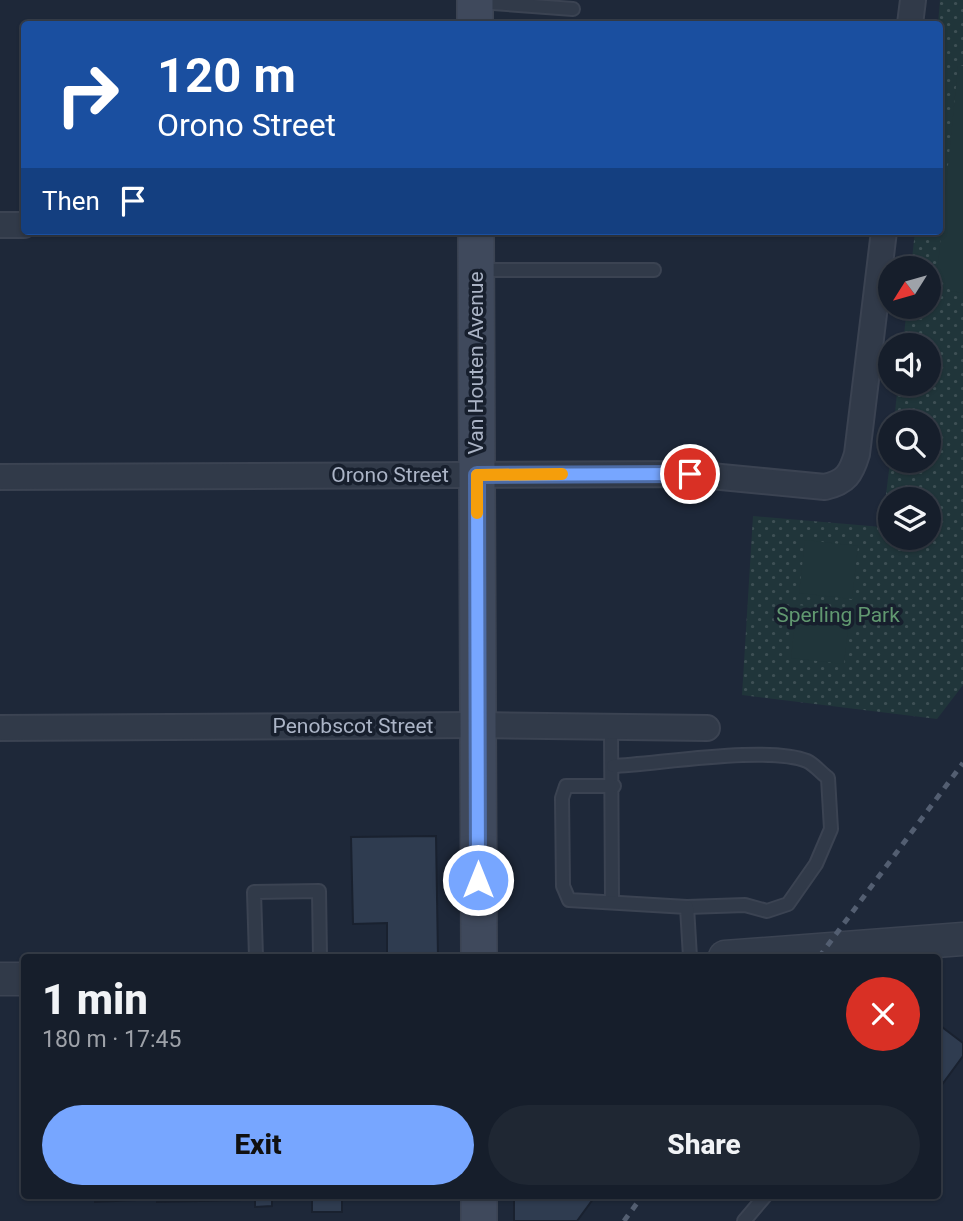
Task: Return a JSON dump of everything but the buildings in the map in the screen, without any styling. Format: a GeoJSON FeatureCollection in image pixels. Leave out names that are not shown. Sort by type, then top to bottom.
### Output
{"type":"FeatureCollection","features":[{"type":"Feature","properties":{"kind":"main road","name":"Van Houten Avenue"},"geometry":{"type":"LineString","coordinates":[[475,235],[479,954]]}},
{"type":"Feature","properties":{"kind":"main road"},"geometry":{"type":"LineString","coordinates":[[480,1199],[480,1221]]}},
{"type":"Feature","properties":{"kind":"street"},"geometry":{"type":"LineString","coordinates":[[910,21],[913,0]]}},
{"type":"Feature","properties":{"kind":"street"},"geometry":{"type":"LineString","coordinates":[[0,225],[21,225]]}},
{"type":"Feature","properties":{"kind":"street","name":"Orono Street"},"geometry":{"type":"LineString","coordinates":[[0,477],[690,474],[825,487],[838,484],[852,473],[884,235]]}},
{"type":"Feature","properties":{"kind":"street","name":"Penobscot Street"},"geometry":{"type":"LineString","coordinates":[[0,728],[477,725],[707,728]]}},
{"type":"Feature","properties":{"kind":"street"},"geometry":{"type":"LineString","coordinates":[[765,954],[963,939]]}},
{"type":"Feature","properties":{"kind":"street"},"geometry":{"type":"LineString","coordinates":[[0,979],[21,979]]}},
{"type":"Feature","properties":{"kind":"lane"},"geometry":{"type":"LineString","coordinates":[[475,9],[573,9]]}},
{"type":"Feature","properties":{"kind":"lane"},"geometry":{"type":"LineString","coordinates":[[476,271],[654,270]]}},
{"type":"Feature","properties":{"kind":"lane"},"geometry":{"type":"LineString","coordinates":[[611,727],[614,786],[612,901]]}},
{"type":"Feature","properties":{"kind":"lane"},"geometry":{"type":"LineString","coordinates":[[613,766],[695,758],[785,757],[808,762],[828,778],[831,830],[816,864],[788,904],[767,911],[745,905],[687,907],[612,901],[580,903],[569,900],[563,886],[562,798],[566,786],[614,786]]}},
{"type":"Feature","properties":{"kind":"lane"},"geometry":{"type":"LineString","coordinates":[[257,954],[254,892],[319,891],[320,954]]}},
{"type":"Feature","properties":{"kind":"lane"},"geometry":{"type":"LineString","coordinates":[[687,907],[690,954]]}},
{"type":"Feature","properties":{"kind":"lane"},"geometry":{"type":"LineString","coordinates":[[744,1221],[763,1199]]}},
{"type":"Feature","properties":{"kind":"green space","name":"Sperling Park"},"geometry":{"type":"Polygon","coordinates":[[[940,0],[963,0],[963,685],[937,719],[742,695],[753,516],[878,527],[878,550],[941,550],[941,487],[887,487],[889,473],[941,473],[941,410],[895,410],[897,396],[941,396],[941,333],[904,333],[906,319],[942,318],[942,256],[912,256],[915,235],[943,235],[943,21],[938,21],[940,0]]]}},
{"type":"Feature","properties":{"kind":"green space"},"geometry":{"type":"Polygon","coordinates":[[[958,66],[963,66],[963,293],[951,291],[942,281],[942,256],[939,256],[958,66]]]}},
{"type":"Feature","properties":{"kind":"green space"},"geometry":{"type":"Polygon","coordinates":[[[805,540],[858,546],[852,599],[799,593],[805,540]]]}},
{"type":"Feature","properties":{"kind":"green space"},"geometry":{"type":"Polygon","coordinates":[[[797,605],[850,611],[844,664],[791,658],[797,605]]]}},
{"type":"Feature","properties":{"kind":"railway"},"geometry":{"type":"LineString","coordinates":[[821,954],[963,763]]}},
{"type":"Feature","properties":{"kind":"railway"},"geometry":{"type":"LineString","coordinates":[[624,1221],[640,1199]]}},
{"type":"Feature","properties":{"kind":"slow traffic"},"geometry":{"type":"LineString","coordinates":[[477,513],[477,475],[562,474]]}},
{"type":"Feature","properties":{"kind":"route"},"geometry":{"type":"LineString","coordinates":[[478,880],[477,475],[690,474]]}}]}
